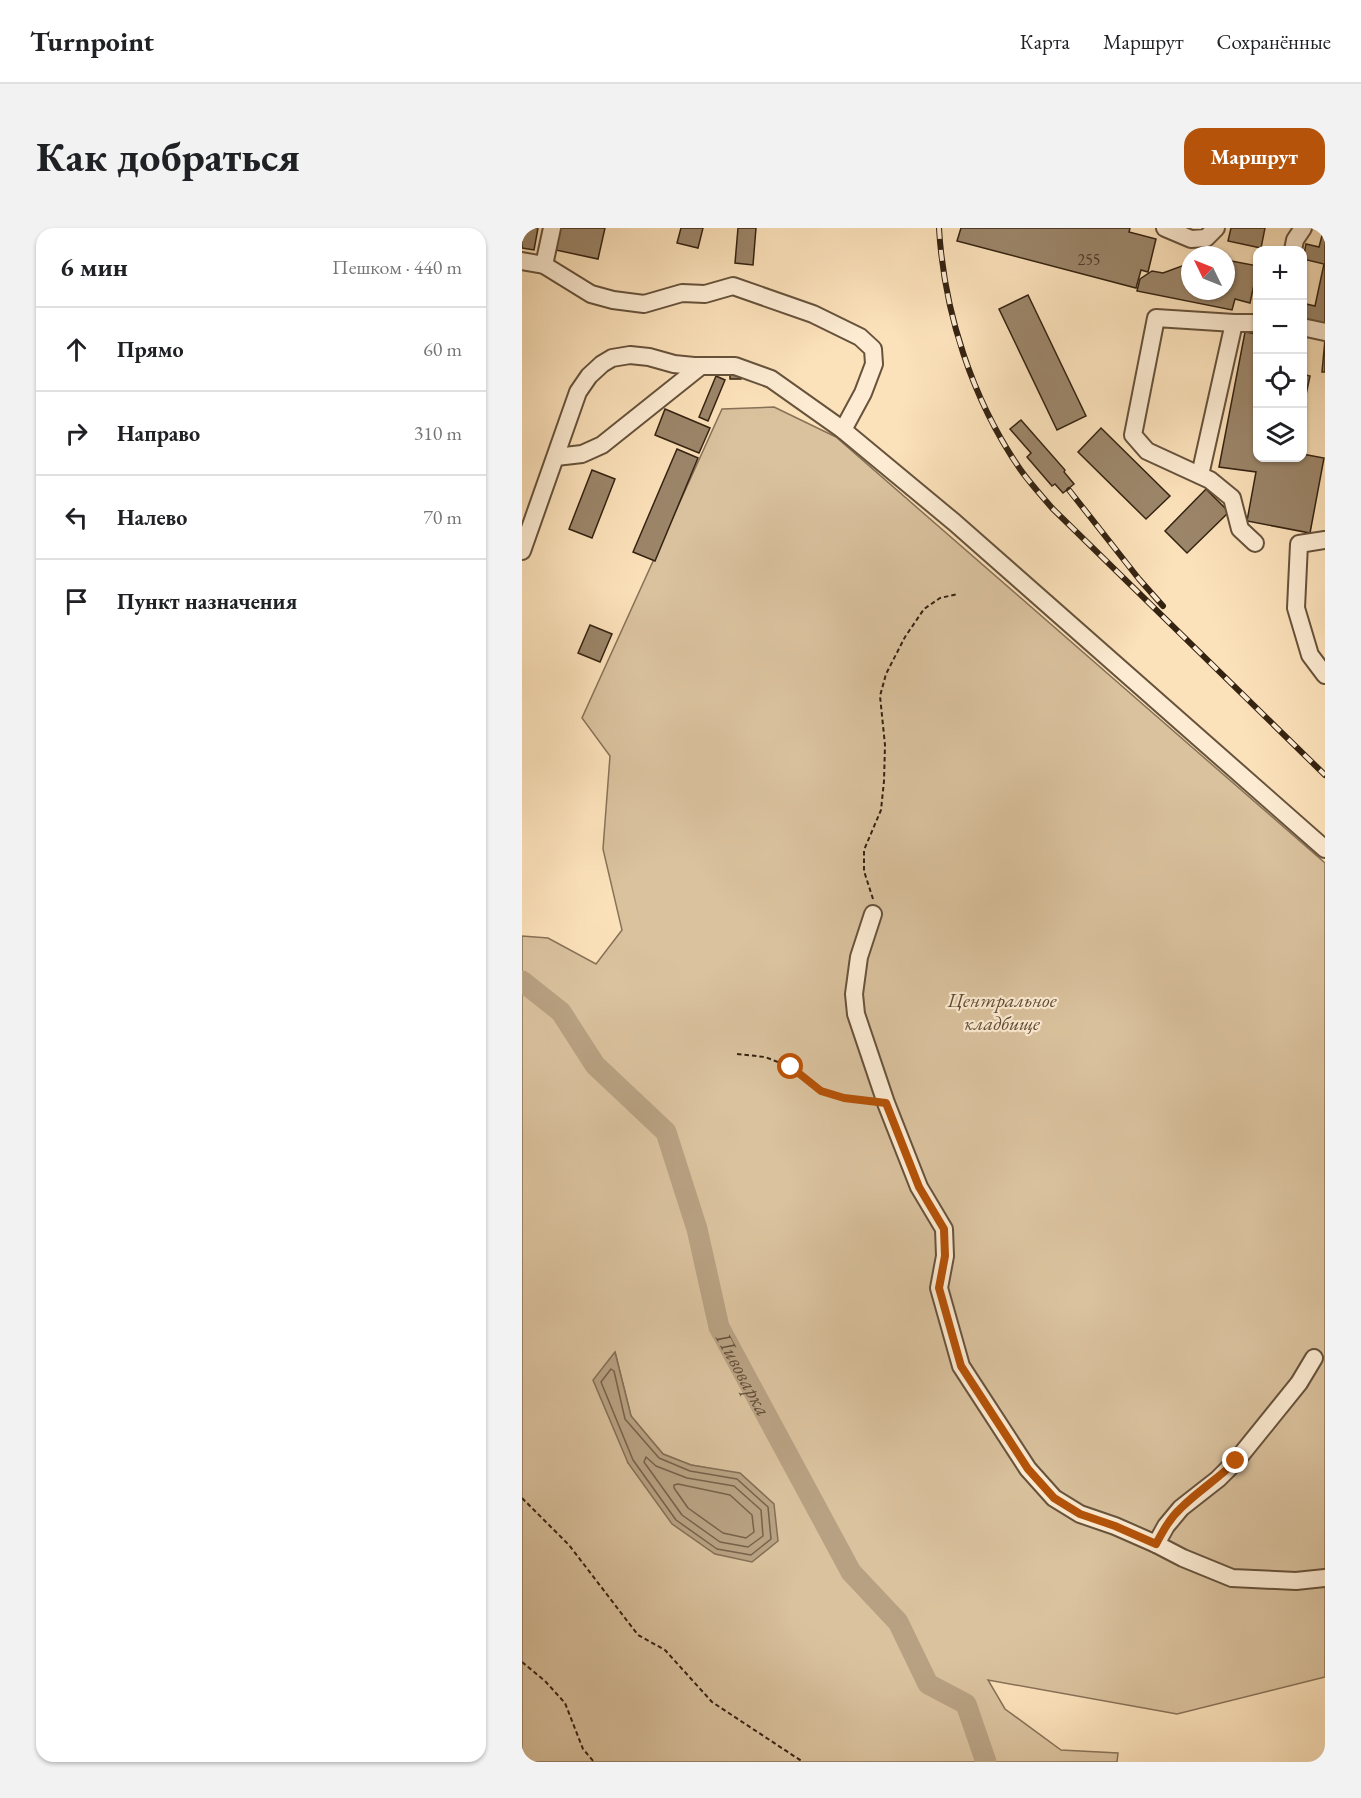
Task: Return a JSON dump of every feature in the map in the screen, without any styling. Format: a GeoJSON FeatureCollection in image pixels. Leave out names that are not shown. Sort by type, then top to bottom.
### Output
{"type":"FeatureCollection","features":[{"type":"Feature","properties":{"kind":"street"},"geometry":{"type":"LineString","coordinates":[[544,265],[552,228]]}},
{"type":"Feature","properties":{"kind":"street"},"geometry":{"type":"LineString","coordinates":[[1165,228],[1191,239],[1206,238],[1216,228]]}},
{"type":"Feature","properties":{"kind":"street"},"geometry":{"type":"LineString","coordinates":[[1294,246],[1303,228]]}},
{"type":"Feature","properties":{"kind":"street"},"geometry":{"type":"LineString","coordinates":[[522,261],[544,265],[591,294],[613,300],[644,304],[682,293],[705,294],[733,286],[813,314],[861,337],[873,349],[874,364],[863,393],[843,430]]}},
{"type":"Feature","properties":{"kind":"street"},"geometry":{"type":"LineString","coordinates":[[1253,322],[1156,318],[1133,435],[1147,451],[1210,480],[1232,498],[1240,529],[1255,543]]}},
{"type":"Feature","properties":{"kind":"street"},"geometry":{"type":"LineString","coordinates":[[1200,475],[1234,323]]}},
{"type":"Feature","properties":{"kind":"street"},"geometry":{"type":"LineString","coordinates":[[1307,328],[1325,332]]}},
{"type":"Feature","properties":{"kind":"street"},"geometry":{"type":"LineString","coordinates":[[522,551],[578,392],[602,364],[612,358],[649,357],[674,364],[735,366],[771,379],[843,430],[954,522],[1325,849]]}},
{"type":"Feature","properties":{"kind":"street"},"geometry":{"type":"LineString","coordinates":[[556,457],[582,454],[602,445],[701,366]]}},
{"type":"Feature","properties":{"kind":"street"},"geometry":{"type":"LineString","coordinates":[[1325,540],[1299,544],[1296,608],[1310,655],[1325,675]]}},
{"type":"Feature","properties":{"kind":"street"},"geometry":{"type":"LineString","coordinates":[[873,914],[859,957],[854,994],[856,1014],[886,1103],[919,1187],[944,1229],[945,1256],[939,1288],[961,1366],[1028,1469],[1054,1498],[1080,1514],[1115,1526],[1232,1578],[1296,1581],[1325,1578]]}},
{"type":"Feature","properties":{"kind":"street"},"geometry":{"type":"LineString","coordinates":[[1156,1544],[1166,1526],[1181,1508],[1218,1479],[1236,1461],[1299,1383],[1314,1358]]}},
{"type":"Feature","properties":{"kind":"path"},"geometry":{"type":"LineString","coordinates":[[873,914],[872,893],[864,871],[864,850],[880,810],[883,790],[885,745],[880,696],[886,674],[905,637],[924,609],[940,598],[958,594]]}},
{"type":"Feature","properties":{"kind":"path"},"geometry":{"type":"LineString","coordinates":[[736,1054],[765,1057],[791,1067],[821,1091],[844,1098],[886,1103]]}},
{"type":"Feature","properties":{"kind":"path"},"geometry":{"type":"LineString","coordinates":[[522,1498],[569,1545],[638,1635],[665,1650],[712,1702],[803,1762]]}},
{"type":"Feature","properties":{"kind":"path"},"geometry":{"type":"LineString","coordinates":[[522,1662],[545,1681],[565,1703],[583,1749],[594,1762]]}},
{"type":"Feature","properties":{"kind":"green space","name":"Центральное кладбище"},"geometry":{"type":"Polygon","coordinates":[[[774,407],[836,437],[1325,863],[1325,1677],[1177,1714],[988,1680],[1005,1709],[1061,1750],[1118,1753],[1117,1762],[522,1762],[522,936],[548,938],[596,964],[622,930],[603,849],[610,756],[582,718],[722,409],[774,407]],[[615,1352],[628,1463],[774,1504],[740,1474],[691,1465],[663,1454],[631,1416],[615,1352]]]}},
{"type":"Feature","properties":{"kind":"water"},"geometry":{"type":"Polygon","coordinates":[[[615,1352],[631,1416],[663,1454],[691,1465],[740,1473],[774,1504],[778,1541],[752,1562],[715,1554],[672,1524],[628,1463],[593,1380],[615,1352]]]}},
{"type":"Feature","properties":{"kind":"building"},"geometry":{"type":"Polygon","coordinates":[[[522,228],[538,228],[534,250],[522,248],[522,228]]]}},
{"type":"Feature","properties":{"kind":"building"},"geometry":{"type":"Polygon","coordinates":[[[555,228],[605,228],[598,259],[551,249],[555,228]]]}},
{"type":"Feature","properties":{"kind":"building"},"geometry":{"type":"Polygon","coordinates":[[[681,228],[703,228],[698,248],[677,243],[681,228]]]}},
{"type":"Feature","properties":{"kind":"building"},"geometry":{"type":"Polygon","coordinates":[[[738,228],[756,228],[753,265],[735,263],[738,228]]]}},
{"type":"Feature","properties":{"kind":"building"},"geometry":{"type":"Polygon","coordinates":[[[961,228],[1130,228],[1129,232],[1156,239],[1148,272],[1141,270],[1136,288],[957,241],[961,228]]]}},
{"type":"Feature","properties":{"kind":"building"},"geometry":{"type":"Polygon","coordinates":[[[1231,228],[1265,228],[1261,246],[1228,241],[1231,228]]]}},
{"type":"Feature","properties":{"kind":"building"},"geometry":{"type":"Polygon","coordinates":[[[1324,228],[1325,324],[1307,321],[1307,304],[1315,306],[1324,264],[1307,260],[1306,246],[1306,244],[1319,247],[1324,228]]]}},
{"type":"Feature","properties":{"kind":"building"},"geometry":{"type":"Polygon","coordinates":[[[1235,262],[1253,265],[1253,289],[1250,303],[1235,299],[1235,262]]]}},
{"type":"Feature","properties":{"kind":"building"},"geometry":{"type":"Polygon","coordinates":[[[1181,266],[1181,300],[1137,291],[1140,279],[1152,271],[1163,273],[1181,266]]]}},
{"type":"Feature","properties":{"kind":"building"},"geometry":{"type":"Polygon","coordinates":[[[1028,295],[1086,416],[1057,430],[999,309],[1028,295]]]}},
{"type":"Feature","properties":{"kind":"building"},"geometry":{"type":"Polygon","coordinates":[[[1182,300],[1235,300],[1232,310],[1182,300]]]}},
{"type":"Feature","properties":{"kind":"building"},"geometry":{"type":"Polygon","coordinates":[[[1245,332],[1253,333],[1253,462],[1307,462],[1307,455],[1324,458],[1310,533],[1247,521],[1256,472],[1219,467],[1245,332]]]}},
{"type":"Feature","properties":{"kind":"building"},"geometry":{"type":"Polygon","coordinates":[[[1325,339],[1325,372],[1322,372],[1325,339]]]}},
{"type":"Feature","properties":{"kind":"building"},"geometry":{"type":"Polygon","coordinates":[[[730,373],[741,373],[741,379],[730,379],[730,373]]]}},
{"type":"Feature","properties":{"kind":"building"},"geometry":{"type":"Polygon","coordinates":[[[716,376],[725,380],[708,421],[699,417],[716,376]]]}},
{"type":"Feature","properties":{"kind":"building"},"geometry":{"type":"Polygon","coordinates":[[[665,409],[710,428],[699,453],[655,435],[665,409]]]}},
{"type":"Feature","properties":{"kind":"building"},"geometry":{"type":"Polygon","coordinates":[[[1021,420],[1065,470],[1064,472],[1074,484],[1063,493],[1055,484],[1052,486],[1027,457],[1031,453],[1010,429],[1021,420]]]}},
{"type":"Feature","properties":{"kind":"building"},"geometry":{"type":"Polygon","coordinates":[[[1101,428],[1170,496],[1146,519],[1078,452],[1101,428]]]}},
{"type":"Feature","properties":{"kind":"building"},"geometry":{"type":"Polygon","coordinates":[[[677,449],[698,458],[655,561],[633,552],[677,449]]]}},
{"type":"Feature","properties":{"kind":"building"},"geometry":{"type":"Polygon","coordinates":[[[592,470],[615,479],[592,538],[569,529],[592,470]]]}},
{"type":"Feature","properties":{"kind":"building"},"geometry":{"type":"Polygon","coordinates":[[[1206,489],[1229,512],[1187,553],[1165,531],[1206,489]]]}},
{"type":"Feature","properties":{"kind":"building"},"geometry":{"type":"Polygon","coordinates":[[[590,625],[612,634],[600,662],[578,653],[590,625]]]}},
{"type":"Feature","properties":{"kind":"waterway","name":"Пивоварка"},"geometry":{"type":"LineString","coordinates":[[522,981],[561,1012],[595,1065],[666,1132],[697,1229],[719,1327],[851,1572],[898,1622],[928,1684],[966,1704],[986,1762]]}},
{"type":"Feature","properties":{"kind":"railway"},"geometry":{"type":"LineString","coordinates":[[939,228],[947,291],[963,354],[988,414],[1020,469],[1052,508],[1325,775]]}},
{"type":"Feature","properties":{"kind":"railway"},"geometry":{"type":"LineString","coordinates":[[1069,490],[1163,606]]}},
{"type":"Feature","properties":{"kind":"route"},"geometry":{"type":"LineString","coordinates":[[791,1067],[821,1091],[844,1098],[886,1103],[919,1187],[944,1229],[945,1256],[939,1288],[961,1366],[1028,1469],[1054,1498],[1080,1514],[1156,1544],[1166,1526],[1181,1508],[1218,1479],[1236,1461]]}}]}
